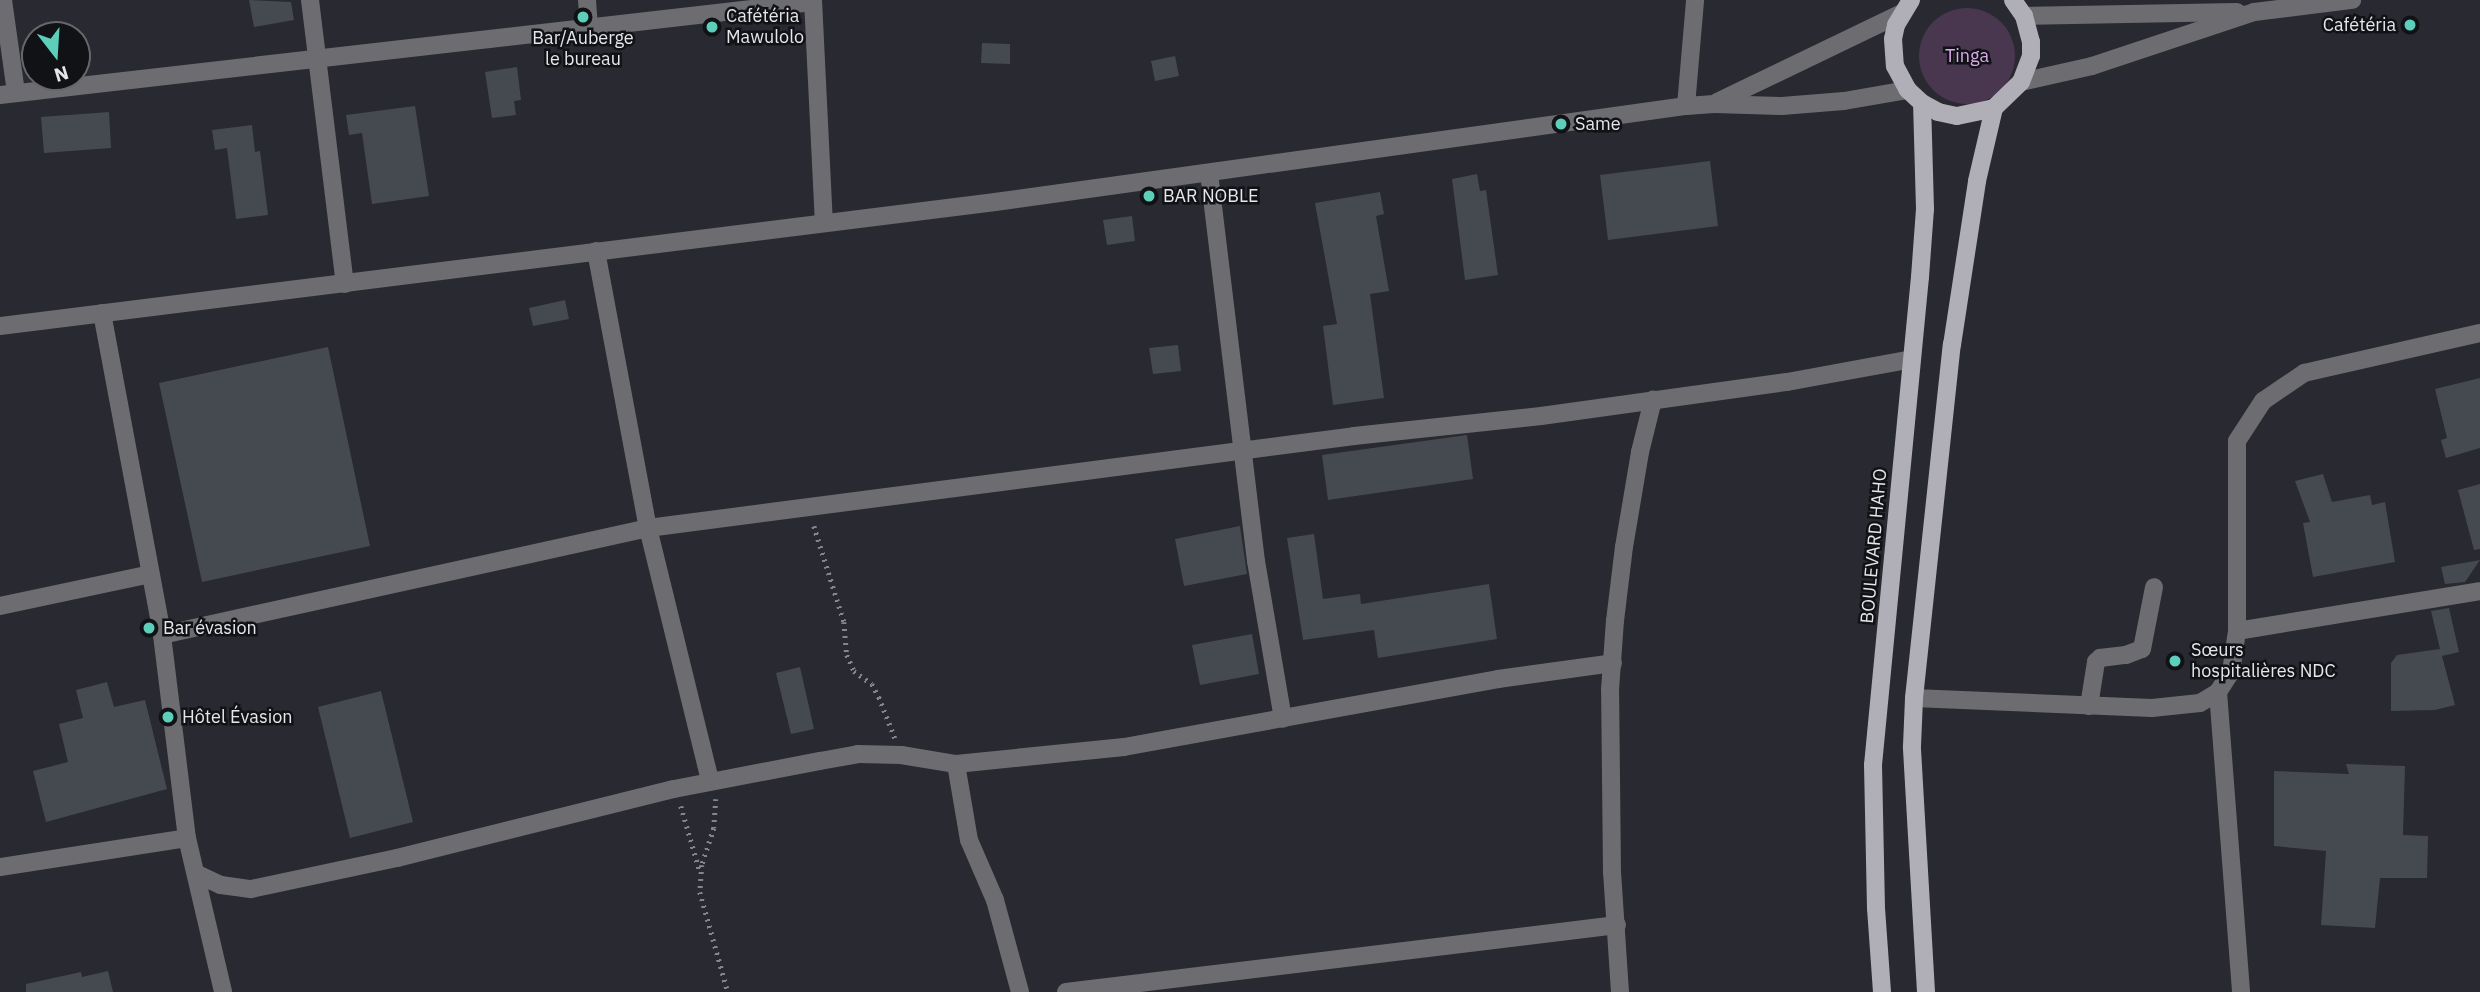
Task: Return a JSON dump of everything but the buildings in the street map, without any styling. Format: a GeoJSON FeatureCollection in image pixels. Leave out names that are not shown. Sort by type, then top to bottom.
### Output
{"type":"FeatureCollection","features":[{"type":"Feature","properties":{"kind":"main road"},"geometry":{"type":"LineString","coordinates":[[1906,7],[1896,25],[1893,52],[1895,66],[1908,90],[1922,103],[1957,116],[1994,108],[2021,82],[2031,56],[2031,42],[2024,16],[2013,0]]}},
{"type":"Feature","properties":{"kind":"main road","name":"BOULEVARD HAHO"},"geometry":{"type":"LineString","coordinates":[[1882,992],[1876,908],[1873,765],[1924,209],[1922,103]]}},
{"type":"Feature","properties":{"kind":"main road"},"geometry":{"type":"LineString","coordinates":[[1926,992],[1912,746],[1914,698],[1952,345],[1977,181],[1994,108]]}},
{"type":"Feature","properties":{"kind":"street"},"geometry":{"type":"LineString","coordinates":[[3,0],[8,94],[813,1],[824,221]]}},
{"type":"Feature","properties":{"kind":"street"},"geometry":{"type":"LineString","coordinates":[[310,0],[345,284]]}},
{"type":"Feature","properties":{"kind":"street"},"geometry":{"type":"LineString","coordinates":[[587,0],[589,26]]}},
{"type":"Feature","properties":{"kind":"street"},"geometry":{"type":"LineString","coordinates":[[1686,106],[1695,0]]}},
{"type":"Feature","properties":{"kind":"street"},"geometry":{"type":"LineString","coordinates":[[2021,82],[2092,66],[2277,4],[2352,0]]}},
{"type":"Feature","properties":{"kind":"street"},"geometry":{"type":"LineString","coordinates":[[1714,104],[1906,7]]}},
{"type":"Feature","properties":{"kind":"street"},"geometry":{"type":"LineString","coordinates":[[2024,16],[2254,12]]}},
{"type":"Feature","properties":{"kind":"street"},"geometry":{"type":"LineString","coordinates":[[0,326],[1209,173],[1686,106],[1782,106],[1844,101],[1908,90]]}},
{"type":"Feature","properties":{"kind":"street"},"geometry":{"type":"LineString","coordinates":[[1209,173],[1256,561],[1283,719]]}},
{"type":"Feature","properties":{"kind":"street"},"geometry":{"type":"LineString","coordinates":[[596,251],[648,528],[710,781]]}},
{"type":"Feature","properties":{"kind":"street"},"geometry":{"type":"LineString","coordinates":[[102,313],[162,635],[187,838],[223,992]]}},
{"type":"Feature","properties":{"kind":"street"},"geometry":{"type":"LineString","coordinates":[[1914,698],[2152,708],[2200,703],[2218,692],[2231,673],[2237,631],[2237,441],[2263,401],[2304,373],[2480,333]]}},
{"type":"Feature","properties":{"kind":"street"},"geometry":{"type":"LineString","coordinates":[[162,635],[648,528],[1653,400],[1787,382],[1912,359]]}},
{"type":"Feature","properties":{"kind":"street"},"geometry":{"type":"LineString","coordinates":[[1620,992],[1611,810],[1610,690],[1624,547],[1640,452],[1653,400]]}},
{"type":"Feature","properties":{"kind":"street"},"geometry":{"type":"LineString","coordinates":[[0,606],[150,574]]}},
{"type":"Feature","properties":{"kind":"street"},"geometry":{"type":"LineString","coordinates":[[2089,706],[2096,662],[2100,658],[2126,655],[2142,649],[2154,587]]}},
{"type":"Feature","properties":{"kind":"street"},"geometry":{"type":"LineString","coordinates":[[2237,631],[2480,591]]}},
{"type":"Feature","properties":{"kind":"street"},"geometry":{"type":"LineString","coordinates":[[197,874],[220,885],[251,889],[291,882],[674,789],[858,754],[901,755],[956,764],[1124,747],[1498,679],[1613,663]]}},
{"type":"Feature","properties":{"kind":"street"},"geometry":{"type":"LineString","coordinates":[[2218,692],[2242,992]]}},
{"type":"Feature","properties":{"kind":"street"},"geometry":{"type":"LineString","coordinates":[[956,764],[969,840],[995,900],[1020,992]]}},
{"type":"Feature","properties":{"kind":"street"},"geometry":{"type":"LineString","coordinates":[[0,867],[187,838]]}},
{"type":"Feature","properties":{"kind":"street"},"geometry":{"type":"LineString","coordinates":[[1066,992],[1618,925]]}},
{"type":"Feature","properties":{"kind":"path"},"geometry":{"type":"LineString","coordinates":[[810,508],[844,622],[847,655],[854,671],[872,684],[901,755]]}},
{"type":"Feature","properties":{"kind":"path"},"geometry":{"type":"LineString","coordinates":[[710,781],[718,804],[701,876],[700,892],[728,992]]}},
{"type":"Feature","properties":{"kind":"path"},"geometry":{"type":"LineString","coordinates":[[674,789],[701,876]]}},
{"type":"Feature","properties":{"kind":"green space","name":"Tinga"},"geometry":{"type":"Polygon","coordinates":[[[1967,8],[1985,12],[2001,22],[2011,38],[2015,56],[2011,74],[2001,90],[1985,100],[1967,104],[1949,100],[1933,90],[1923,74],[1919,56],[1923,38],[1933,22],[1949,12],[1967,8]]]}},
{"type":"Feature","properties":{"kind":"place","name":"Bar/Auberge le bureau"},"geometry":{"type":"Point","coordinates":[583,17]}},
{"type":"Feature","properties":{"kind":"place","name":"Cafétéria"},"geometry":{"type":"Point","coordinates":[2410,25]}},
{"type":"Feature","properties":{"kind":"place","name":"Cafétéria Mawulolo"},"geometry":{"type":"Point","coordinates":[712,27]}},
{"type":"Feature","properties":{"kind":"place","name":"Same"},"geometry":{"type":"Point","coordinates":[1561,124]}},
{"type":"Feature","properties":{"kind":"place","name":"BAR NOBLE"},"geometry":{"type":"Point","coordinates":[1149,196]}},
{"type":"Feature","properties":{"kind":"place","name":"Bar évasion"},"geometry":{"type":"Point","coordinates":[149,628]}},
{"type":"Feature","properties":{"kind":"place","name":"Sœurs hospitalières NDC"},"geometry":{"type":"Point","coordinates":[2175,661]}},
{"type":"Feature","properties":{"kind":"place","name":"Hôtel Évasion"},"geometry":{"type":"Point","coordinates":[168,717]}}]}
